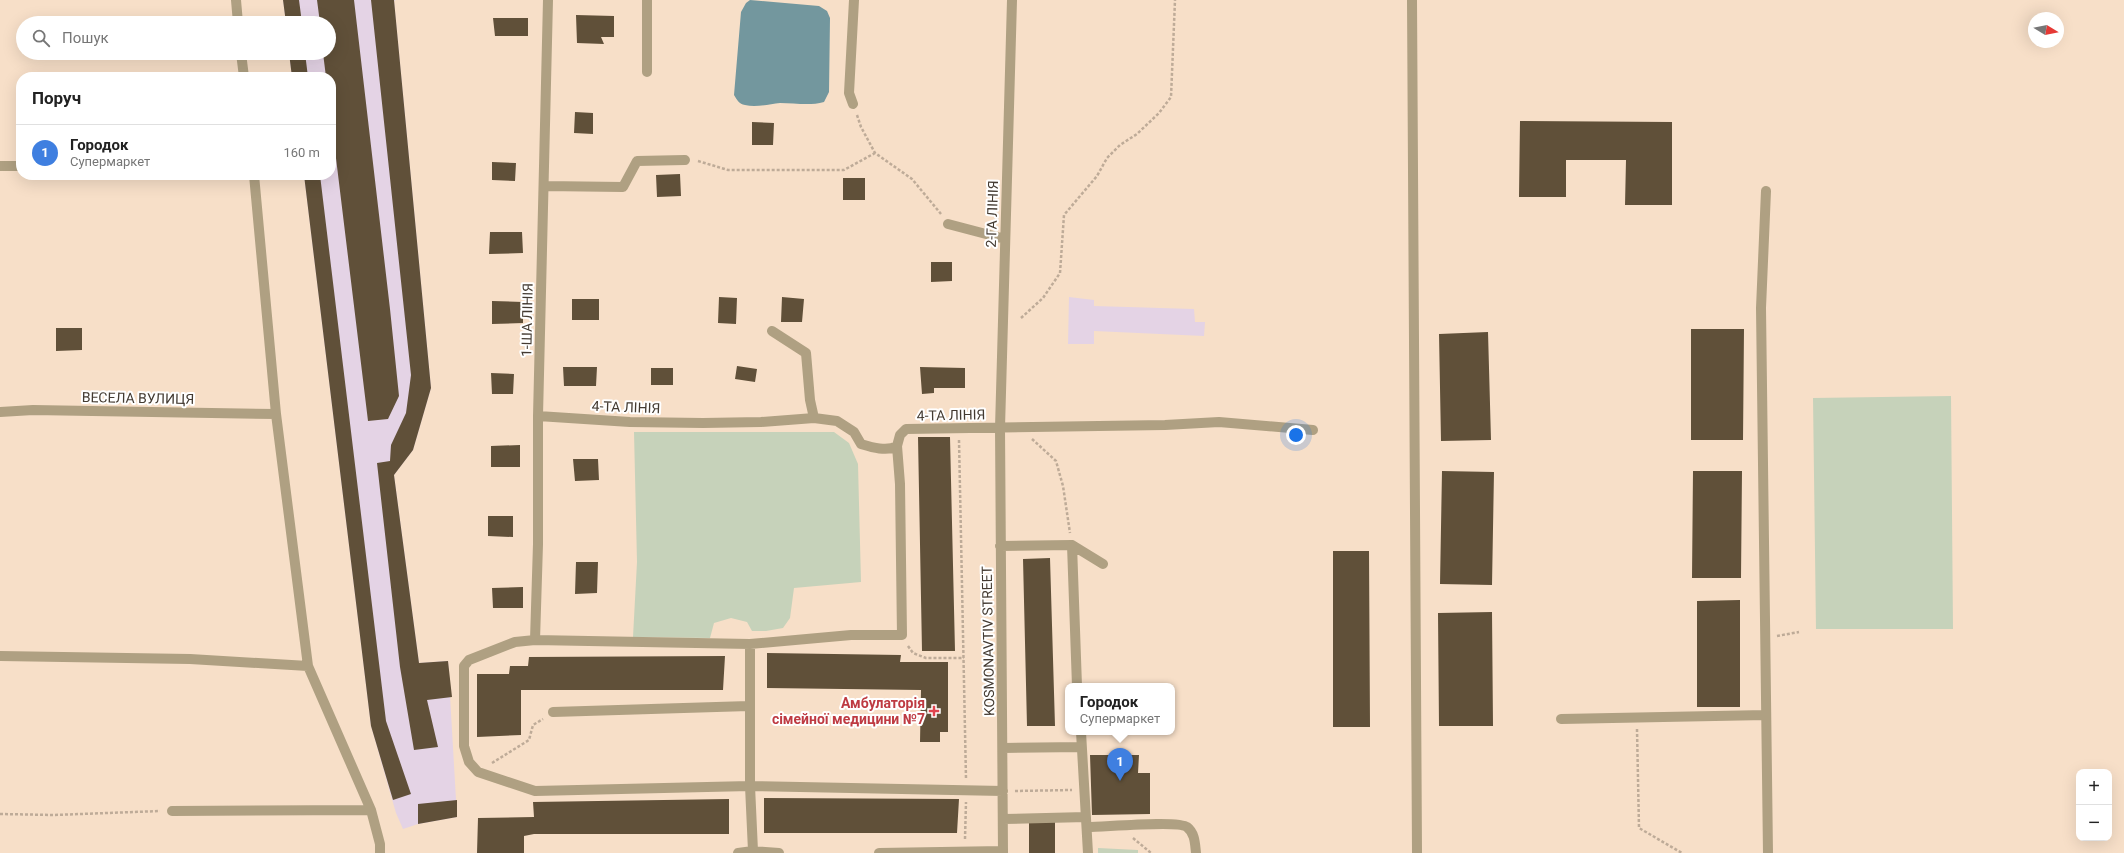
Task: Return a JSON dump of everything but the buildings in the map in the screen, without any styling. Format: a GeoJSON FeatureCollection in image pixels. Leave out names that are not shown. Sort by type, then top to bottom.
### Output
{"type":"FeatureCollection","features":[{"type":"Feature","properties":{"kind":"street"},"geometry":{"type":"LineString","coordinates":[[236,0],[237,16]]}},
{"type":"Feature","properties":{"kind":"street","name":"1-ША ЛІНІЯ"},"geometry":{"type":"LineString","coordinates":[[535,640],[538,544],[538,416],[548,0]]}},
{"type":"Feature","properties":{"kind":"street"},"geometry":{"type":"LineString","coordinates":[[646,72],[647,0]]}},
{"type":"Feature","properties":{"kind":"street"},"geometry":{"type":"LineString","coordinates":[[853,104],[850,93],[854,0]]}},
{"type":"Feature","properties":{"kind":"street","name":"2-ГА ЛІНІЯ"},"geometry":{"type":"LineString","coordinates":[[1000,428],[1012,0]]}},
{"type":"Feature","properties":{"kind":"street"},"geometry":{"type":"LineString","coordinates":[[1412,0],[1417,853]]}},
{"type":"Feature","properties":{"kind":"street"},"geometry":{"type":"LineString","coordinates":[[243,60],[244,72]]}},
{"type":"Feature","properties":{"kind":"street"},"geometry":{"type":"LineString","coordinates":[[544,186],[623,187],[637,161],[685,160]]}},
{"type":"Feature","properties":{"kind":"street"},"geometry":{"type":"LineString","coordinates":[[0,166],[16,166]]}},
{"type":"Feature","properties":{"kind":"street"},"geometry":{"type":"LineString","coordinates":[[254,180],[276,414],[308,666],[371,810],[380,844],[380,853]]}},
{"type":"Feature","properties":{"kind":"street"},"geometry":{"type":"LineString","coordinates":[[1766,191],[1761,308],[1768,853]]}},
{"type":"Feature","properties":{"kind":"street"},"geometry":{"type":"LineString","coordinates":[[948,224],[1005,240]]}},
{"type":"Feature","properties":{"kind":"street"},"geometry":{"type":"LineString","coordinates":[[772,331],[806,353],[810,400],[814,418]]}},
{"type":"Feature","properties":{"kind":"street","name":"ВЕСЕЛА ВУЛИЦЯ"},"geometry":{"type":"LineString","coordinates":[[0,412],[33,410],[276,414]]}},
{"type":"Feature","properties":{"kind":"street","name":"4-ТА ЛІНІЯ"},"geometry":{"type":"LineString","coordinates":[[538,416],[630,422],[703,423],[761,422],[814,418],[837,421],[854,432],[861,444],[874,448],[893,448],[897,446],[900,435],[906,429],[1165,425],[1219,422],[1313,430]]}},
{"type":"Feature","properties":{"kind":"street","name":"KOSMONAVTIV STREET"},"geometry":{"type":"LineString","coordinates":[[1000,428],[1003,852]]}},
{"type":"Feature","properties":{"kind":"street"},"geometry":{"type":"LineString","coordinates":[[897,446],[900,484],[902,635],[852,635],[750,644],[535,640],[515,642],[468,660],[464,666],[464,746],[469,762],[478,772],[535,791],[750,786],[1003,791]]}},
{"type":"Feature","properties":{"kind":"street"},"geometry":{"type":"LineString","coordinates":[[1072,545],[1077,683]]}},
{"type":"Feature","properties":{"kind":"street"},"geometry":{"type":"LineString","coordinates":[[1000,546],[1072,545],[1103,564]]}},
{"type":"Feature","properties":{"kind":"street"},"geometry":{"type":"LineString","coordinates":[[750,644],[749,706],[752,851]]}},
{"type":"Feature","properties":{"kind":"street"},"geometry":{"type":"LineString","coordinates":[[0,656],[190,659],[308,666]]}},
{"type":"Feature","properties":{"kind":"street"},"geometry":{"type":"LineString","coordinates":[[553,712],[749,706]]}},
{"type":"Feature","properties":{"kind":"street"},"geometry":{"type":"LineString","coordinates":[[1560,719],[1766,715]]}},
{"type":"Feature","properties":{"kind":"street"},"geometry":{"type":"LineString","coordinates":[[1081,735],[1083,790],[1088,827],[1088,853]]}},
{"type":"Feature","properties":{"kind":"street"},"geometry":{"type":"LineString","coordinates":[[1003,748],[1082,747]]}},
{"type":"Feature","properties":{"kind":"street"},"geometry":{"type":"LineString","coordinates":[[172,811],[371,810]]}},
{"type":"Feature","properties":{"kind":"street"},"geometry":{"type":"LineString","coordinates":[[1003,819],[1086,817]]}},
{"type":"Feature","properties":{"kind":"street"},"geometry":{"type":"LineString","coordinates":[[1088,827],[1171,823],[1186,826],[1192,833],[1196,853]]}},
{"type":"Feature","properties":{"kind":"street"},"geometry":{"type":"LineString","coordinates":[[738,853],[752,851],[779,853]]}},
{"type":"Feature","properties":{"kind":"street"},"geometry":{"type":"LineString","coordinates":[[879,853],[1003,852]]}},
{"type":"Feature","properties":{"kind":"path"},"geometry":{"type":"LineString","coordinates":[[1021,318],[1043,298],[1060,273],[1064,215],[1097,176],[1108,158],[1159,113],[1171,97],[1175,0]]}},
{"type":"Feature","properties":{"kind":"path"},"geometry":{"type":"LineString","coordinates":[[853,104],[861,127],[875,153],[912,179],[948,224]]}},
{"type":"Feature","properties":{"kind":"path"},"geometry":{"type":"LineString","coordinates":[[685,160],[698,160],[728,170],[844,170],[875,153]]}},
{"type":"Feature","properties":{"kind":"path"},"geometry":{"type":"LineString","coordinates":[[1020,427],[1056,461],[1063,486],[1072,545]]}},
{"type":"Feature","properties":{"kind":"path"},"geometry":{"type":"LineString","coordinates":[[959,428],[967,791],[964,852]]}},
{"type":"Feature","properties":{"kind":"path"},"geometry":{"type":"LineString","coordinates":[[1765,638],[1799,632]]}},
{"type":"Feature","properties":{"kind":"path"},"geometry":{"type":"LineString","coordinates":[[902,635],[913,653],[926,658],[964,658]]}},
{"type":"Feature","properties":{"kind":"path"},"geometry":{"type":"LineString","coordinates":[[478,772],[529,740],[533,725],[553,712]]}},
{"type":"Feature","properties":{"kind":"path"},"geometry":{"type":"LineString","coordinates":[[1636,718],[1639,828],[1682,853]]}},
{"type":"Feature","properties":{"kind":"path"},"geometry":{"type":"LineString","coordinates":[[1003,791],[1083,790]]}},
{"type":"Feature","properties":{"kind":"path"},"geometry":{"type":"LineString","coordinates":[[0,814],[54,815],[172,811]]}},
{"type":"Feature","properties":{"kind":"path"},"geometry":{"type":"LineString","coordinates":[[1118,826],[1151,853]]}},
{"type":"Feature","properties":{"kind":"shaded area"},"geometry":{"type":"Polygon","coordinates":[[[283,0],[396,0],[394,1],[431,388],[413,450],[394,475],[419,663],[448,661],[457,817],[418,824],[403,829],[396,813],[371,726],[305,180],[336,180],[336,72],[291,72],[290,60],[336,60],[336,16],[285,16],[283,0]]]}},
{"type":"Feature","properties":{"kind":"shaded area"},"geometry":{"type":"Polygon","coordinates":[[[1069,297],[1094,300],[1094,306],[1194,309],[1195,322],[1205,322],[1204,336],[1094,331],[1094,344],[1068,344],[1069,297]]]}},
{"type":"Feature","properties":{"kind":"green space"},"geometry":{"type":"Polygon","coordinates":[[[1951,396],[1953,629],[1816,629],[1813,398],[1951,396]]]}},
{"type":"Feature","properties":{"kind":"green space"},"geometry":{"type":"Polygon","coordinates":[[[634,432],[834,432],[849,443],[858,464],[861,582],[794,588],[790,618],[783,628],[766,631],[752,631],[747,622],[731,618],[714,623],[710,638],[633,637],[637,562],[634,432]]]}},
{"type":"Feature","properties":{"kind":"green space"},"geometry":{"type":"Polygon","coordinates":[[[1098,848],[1138,850],[1138,853],[1098,853],[1098,848]]]}},
{"type":"Feature","properties":{"kind":"water"},"geometry":{"type":"Polygon","coordinates":[[[750,0],[819,6],[827,11],[830,18],[829,92],[824,102],[808,104],[780,103],[762,106],[749,106],[740,103],[737,100],[734,95],[741,12],[746,3],[750,0]]]}},
{"type":"Feature","properties":{"kind":"place","name":"Амбулаторія сімейної медицини №7"},"geometry":{"type":"Point","coordinates":[934,711]}},
{"type":"Feature","properties":{"kind":"place","name":"Городок"},"geometry":{"type":"Point","coordinates":[1120,781]}}]}
